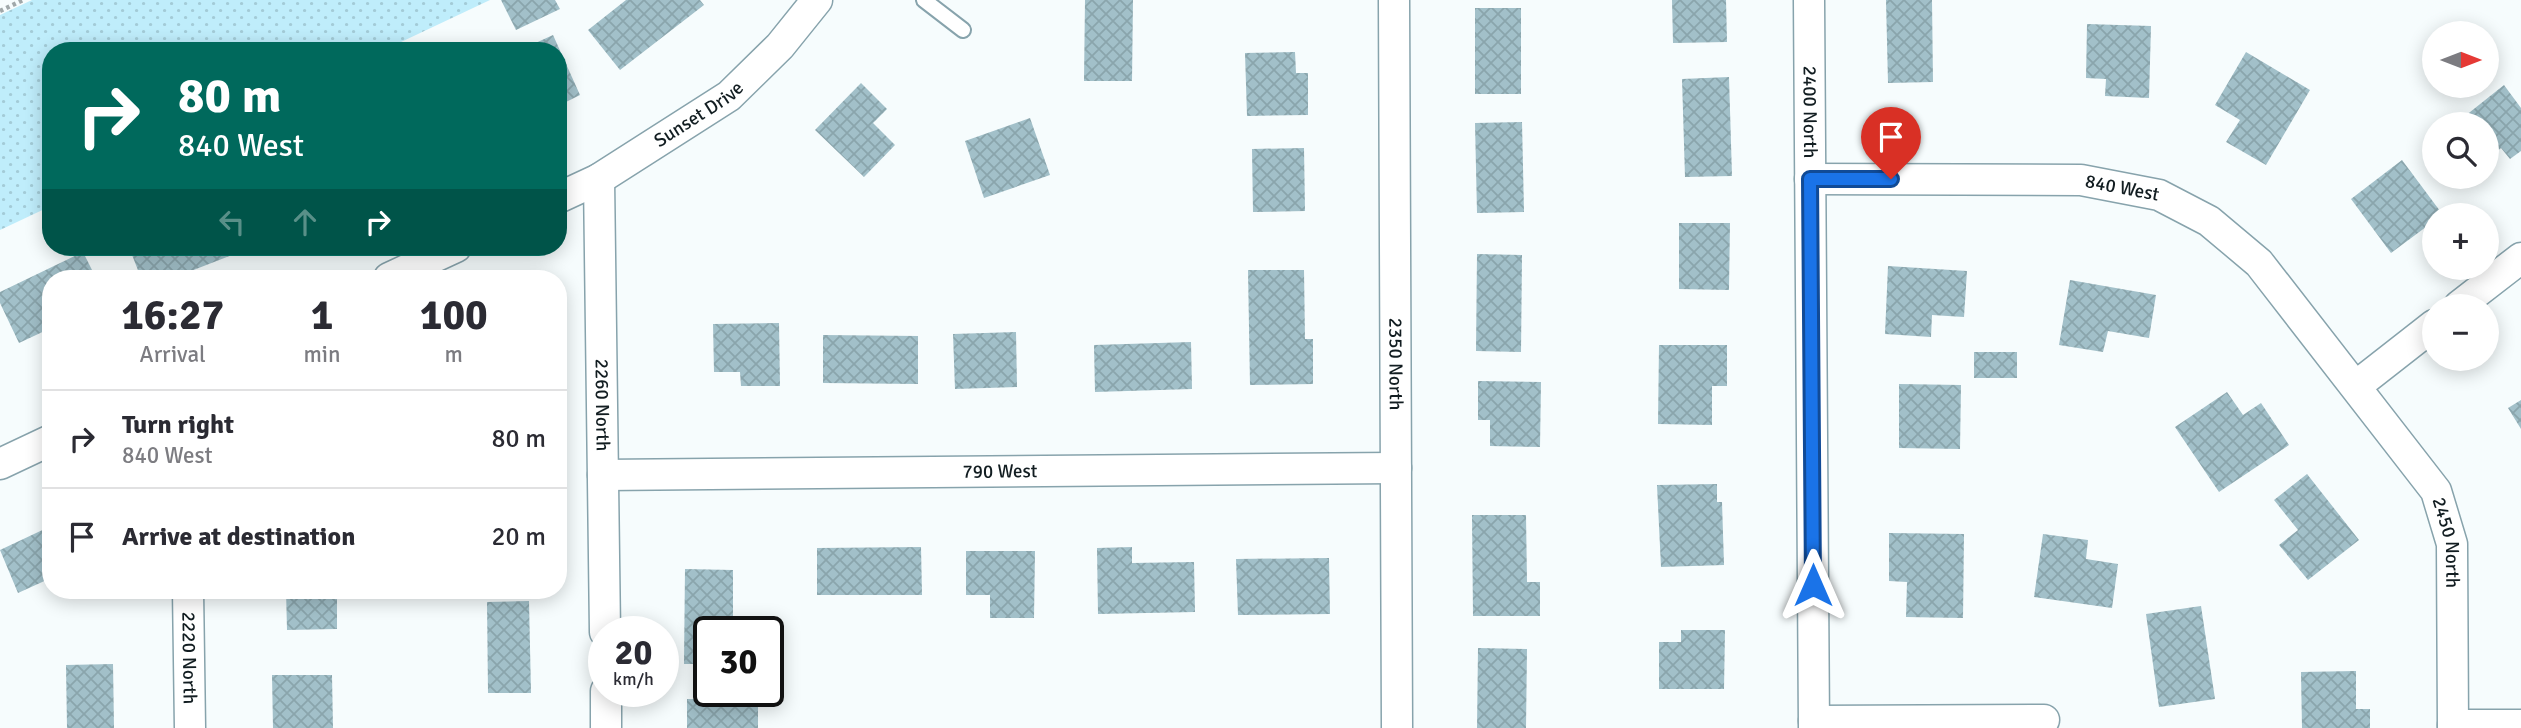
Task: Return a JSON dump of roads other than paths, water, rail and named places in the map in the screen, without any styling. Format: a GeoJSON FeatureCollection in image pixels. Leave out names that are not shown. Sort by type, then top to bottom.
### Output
{"type":"FeatureCollection","features":[{"type":"Feature","properties":{"kind":"street","name":"Sunset Drive"},"geometry":{"type":"LineString","coordinates":[[567,194],[599,179],[729,96],[780,46],[817,0]]}},
{"type":"Feature","properties":{"kind":"street","name":"2350 North"},"geometry":{"type":"LineString","coordinates":[[1395,0],[1396,728]]}},
{"type":"Feature","properties":{"kind":"street","name":"2400 North"},"geometry":{"type":"LineString","coordinates":[[1809,0],[1814,724]]}},
{"type":"Feature","properties":{"kind":"street","name":"2260 North"},"geometry":{"type":"LineString","coordinates":[[599,179],[605,616]]}},
{"type":"Feature","properties":{"kind":"street","name":"840 West"},"geometry":{"type":"LineString","coordinates":[[1810,179],[2081,180],[2159,195],[2209,221],[2259,263],[2356,386]]}},
{"type":"Feature","properties":{"kind":"street"},"geometry":{"type":"LineString","coordinates":[[406,270],[437,256]]}},
{"type":"Feature","properties":{"kind":"street"},"geometry":{"type":"LineString","coordinates":[[2474,294],[2521,258]]}},
{"type":"Feature","properties":{"kind":"street"},"geometry":{"type":"LineString","coordinates":[[2356,386],[2422,334]]}},
{"type":"Feature","properties":{"kind":"street","name":"2450 North"},"geometry":{"type":"LineString","coordinates":[[2356,386],[2436,491],[2452,544],[2453,727]]}},
{"type":"Feature","properties":{"kind":"street"},"geometry":{"type":"LineString","coordinates":[[0,464],[42,444]]}},
{"type":"Feature","properties":{"kind":"street","name":"790 West"},"geometry":{"type":"LineString","coordinates":[[603,475],[1396,468]]}},
{"type":"Feature","properties":{"kind":"street","name":"2220 North"},"geometry":{"type":"LineString","coordinates":[[188,599],[190,728]]}},
{"type":"Feature","properties":{"kind":"street"},"geometry":{"type":"LineString","coordinates":[[606,707],[606,728]]}},
{"type":"Feature","properties":{"kind":"street"},"geometry":{"type":"LineString","coordinates":[[1814,724],[2044,720]]}},
{"type":"Feature","properties":{"kind":"street"},"geometry":{"type":"LineString","coordinates":[[2453,727],[2521,725]]}},
{"type":"Feature","properties":{"kind":"lane"},"geometry":{"type":"LineString","coordinates":[[924,0],[963,30]]}}]}
